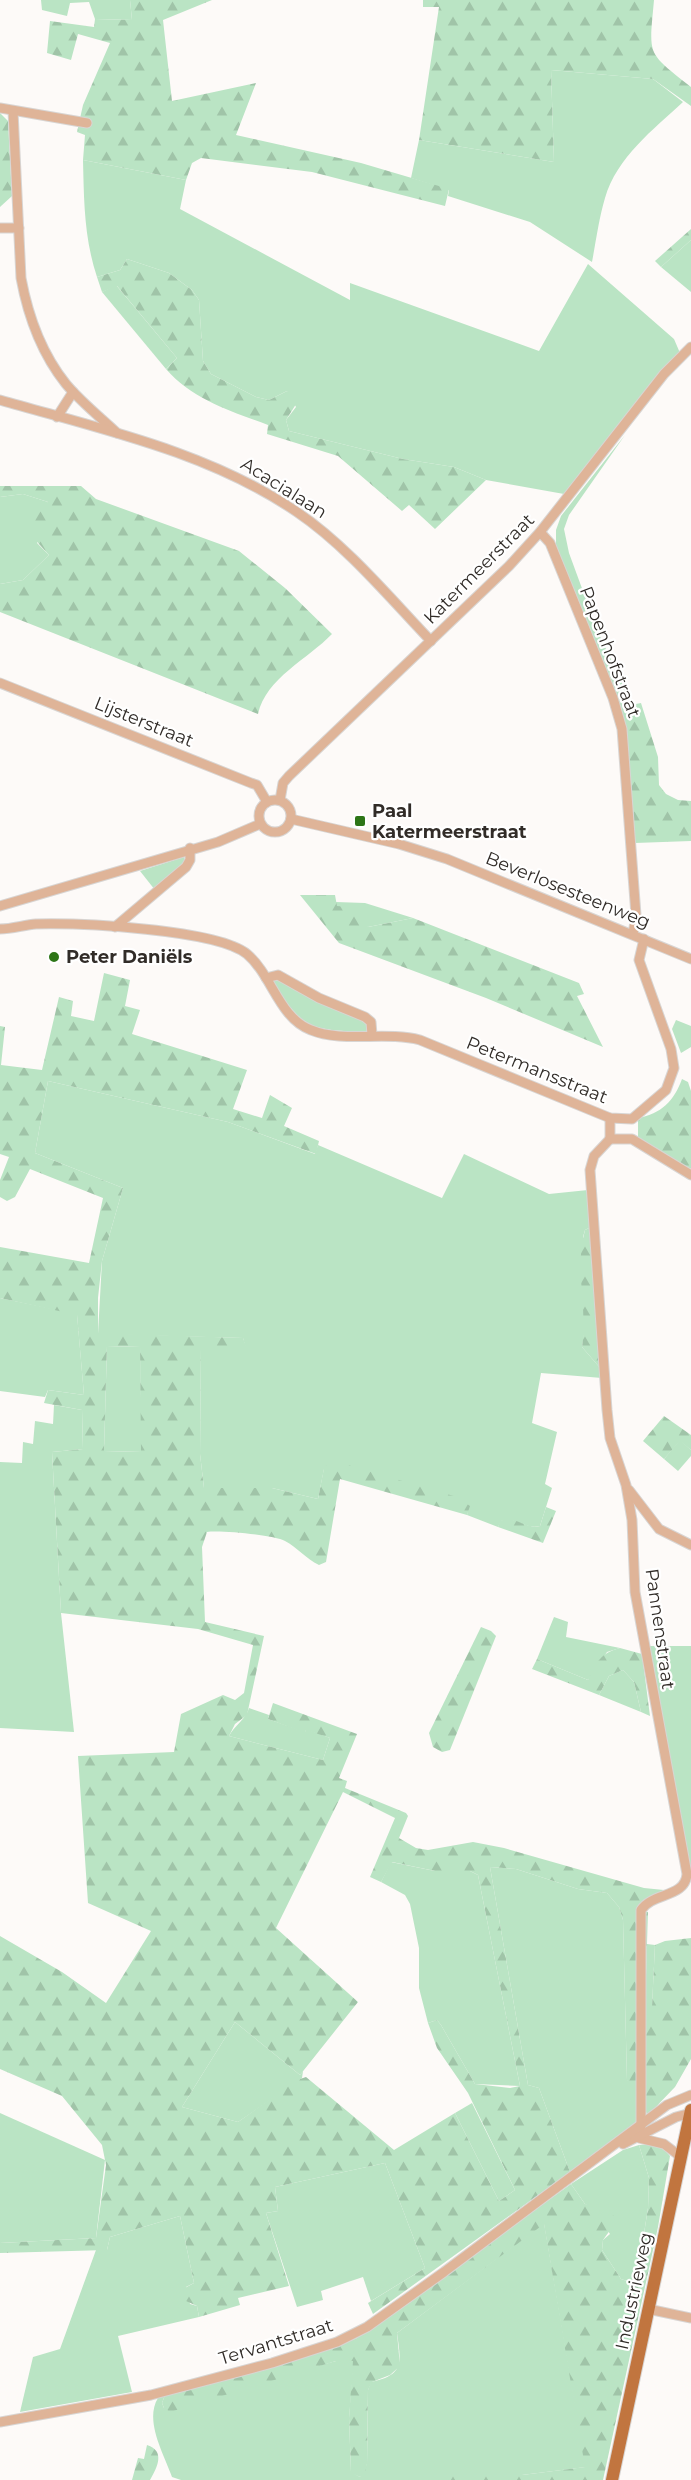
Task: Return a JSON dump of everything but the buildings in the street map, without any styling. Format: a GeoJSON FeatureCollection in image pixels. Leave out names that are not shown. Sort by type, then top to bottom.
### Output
{"type":"FeatureCollection","features":[{"type":"Feature","properties":{"kind":"main road","name":"Industrieweg"},"geometry":{"type":"LineString","coordinates":[[612,2480],[691,2112]]}},
{"type":"Feature","properties":{"kind":"street"},"geometry":{"type":"LineString","coordinates":[[0,108],[87,123]]}},
{"type":"Feature","properties":{"kind":"street","name":"Acacialaan"},"geometry":{"type":"LineString","coordinates":[[13,111],[21,278],[26,303],[46,352],[73,392],[117,433]]}},
{"type":"Feature","properties":{"kind":"street"},"geometry":{"type":"LineString","coordinates":[[0,228],[19,228]]}},
{"type":"Feature","properties":{"kind":"street","name":"Katermeerstraat"},"geometry":{"type":"LineString","coordinates":[[280,800],[283,783],[289,776],[431,641],[540,532],[664,374],[691,347]]}},
{"type":"Feature","properties":{"kind":"street"},"geometry":{"type":"LineString","coordinates":[[57,417],[73,392]]}},
{"type":"Feature","properties":{"kind":"street","name":"Acacialaan"},"geometry":{"type":"LineString","coordinates":[[0,400],[117,433],[222,470],[298,513],[332,539],[431,641]]}},
{"type":"Feature","properties":{"kind":"street","name":"Papenhofstraat"},"geometry":{"type":"LineString","coordinates":[[540,532],[550,543],[609,688],[622,729],[635,905],[633,934]]}},
{"type":"Feature","properties":{"kind":"street","name":"Lijsterstraat"},"geometry":{"type":"LineString","coordinates":[[0,683],[256,785],[267,802]]}},
{"type":"Feature","properties":{"kind":"street"},"geometry":{"type":"LineString","coordinates":[[280,800],[290,809],[291,819],[284,830],[275,833],[267,831],[260,824],[258,815],[267,802],[280,800]]}},
{"type":"Feature","properties":{"kind":"street","name":"Beverlosesteenweg"},"geometry":{"type":"LineString","coordinates":[[291,819],[432,854],[691,959]]}},
{"type":"Feature","properties":{"kind":"street"},"geometry":{"type":"LineString","coordinates":[[0,906],[190,848],[228,839],[260,824]]}},
{"type":"Feature","properties":{"kind":"street"},"geometry":{"type":"LineString","coordinates":[[115,927],[186,867],[191,856],[190,848]]}},
{"type":"Feature","properties":{"kind":"street","name":"Petermansstraat"},"geometry":{"type":"LineString","coordinates":[[0,929],[33,924],[115,927],[229,944],[247,954],[290,1014],[308,1029],[321,1033],[420,1040],[610,1118],[632,1119]]}},
{"type":"Feature","properties":{"kind":"street"},"geometry":{"type":"LineString","coordinates":[[632,1139],[632,1119],[666,1090],[674,1068],[671,1049],[639,960],[644,939]]}},
{"type":"Feature","properties":{"kind":"street"},"geometry":{"type":"LineString","coordinates":[[266,978],[278,975],[319,998],[365,1017],[371,1022],[372,1035]]}},
{"type":"Feature","properties":{"kind":"street"},"geometry":{"type":"LineString","coordinates":[[610,1118],[610,1140],[632,1139],[691,1175]]}},
{"type":"Feature","properties":{"kind":"street","name":"Pannenstraat"},"geometry":{"type":"LineString","coordinates":[[610,1140],[594,1156],[590,1170],[610,1438],[626,1485],[632,1520],[635,1592],[687,1874],[687,1882],[681,1888],[648,1902],[641,1910],[641,2126]]}},
{"type":"Feature","properties":{"kind":"street"},"geometry":{"type":"LineString","coordinates":[[626,1485],[659,1529],[691,1545]]}},
{"type":"Feature","properties":{"kind":"street","name":"Tervantstraat"},"geometry":{"type":"LineString","coordinates":[[0,2422],[151,2395],[272,2363],[337,2342],[366,2327],[612,2148],[667,2105],[691,2095]]}},
{"type":"Feature","properties":{"kind":"street","name":"Tervantstraat"},"geometry":{"type":"LineString","coordinates":[[612,2148],[639,2138],[676,2117],[691,2112]]}},
{"type":"Feature","properties":{"kind":"street"},"geometry":{"type":"LineString","coordinates":[[639,2138],[664,2144],[681,2157]]}},
{"type":"Feature","properties":{"kind":"street"},"geometry":{"type":"LineString","coordinates":[[648,2309],[691,2318]]}},
{"type":"Feature","properties":{"kind":"green space"},"geometry":{"type":"Polygon","coordinates":[[[41,0],[130,0],[132,20],[95,19],[89,2],[70,3],[67,16],[42,10],[41,0]]]}},
{"type":"Feature","properties":{"kind":"green space"},"geometry":{"type":"Polygon","coordinates":[[[130,0],[212,0],[163,20],[172,101],[256,83],[236,135],[361,163],[449,189],[445,206],[312,172],[201,158],[192,163],[186,180],[83,160],[85,135],[77,132],[83,105],[110,43],[78,34],[71,60],[47,53],[50,21],[94,27],[95,19],[132,20],[130,0]]]}},
{"type":"Feature","properties":{"kind":"green space"},"geometry":{"type":"Polygon","coordinates":[[[423,0],[654,0],[651,33],[654,51],[658,59],[691,87],[691,106],[653,79],[551,70],[554,162],[419,140],[439,7],[423,7],[423,0]]]}},
{"type":"Feature","properties":{"kind":"green space"},"geometry":{"type":"Polygon","coordinates":[[[551,70],[653,79],[683,102],[637,145],[618,170],[605,198],[592,262],[530,222],[448,196],[449,190],[411,178],[419,140],[554,162],[551,70]]]}},
{"type":"Feature","properties":{"kind":"green space"},"geometry":{"type":"Polygon","coordinates":[[[0,113],[8,121],[12,196],[0,207],[0,113]]]}},
{"type":"Feature","properties":{"kind":"green space"},"geometry":{"type":"Polygon","coordinates":[[[83,160],[186,180],[180,209],[350,300],[350,283],[539,351],[588,264],[674,339],[680,353],[637,401],[564,494],[486,480],[454,467],[403,459],[289,431],[286,420],[296,407],[287,391],[269,400],[256,397],[211,374],[203,361],[199,300],[192,290],[169,273],[127,259],[120,270],[97,277],[87,233],[83,160]]]}},
{"type":"Feature","properties":{"kind":"green space"},"geometry":{"type":"Polygon","coordinates":[[[691,229],[691,240],[661,267],[655,261],[691,229]]]}},
{"type":"Feature","properties":{"kind":"green space"},"geometry":{"type":"Polygon","coordinates":[[[691,240],[691,292],[661,267],[691,240]]]}},
{"type":"Feature","properties":{"kind":"green space"},"geometry":{"type":"Polygon","coordinates":[[[127,259],[169,273],[192,290],[199,300],[203,361],[211,374],[256,397],[269,400],[287,391],[295,395],[298,401],[286,420],[289,431],[403,459],[454,467],[486,480],[435,529],[409,505],[402,511],[338,456],[267,434],[268,425],[200,397],[166,369],[177,358],[117,286],[102,292],[97,277],[120,270],[127,259]]]}},
{"type":"Feature","properties":{"kind":"green space"},"geometry":{"type":"Polygon","coordinates":[[[116,285],[177,358],[166,369],[102,292],[116,285]]]}},
{"type":"Feature","properties":{"kind":"green space"},"geometry":{"type":"Polygon","coordinates":[[[625,435],[569,515],[564,529],[569,553],[598,632],[632,704],[621,707],[556,549],[556,530],[561,516],[625,435]]]}},
{"type":"Feature","properties":{"kind":"green space"},"geometry":{"type":"Polygon","coordinates":[[[0,486],[81,486],[96,499],[239,551],[285,588],[332,634],[279,679],[262,701],[258,714],[0,612],[0,584],[23,580],[49,555],[29,533],[28,523],[48,502],[23,494],[0,497],[0,486]]]}},
{"type":"Feature","properties":{"kind":"green space"},"geometry":{"type":"Polygon","coordinates":[[[23,494],[48,502],[37,543],[49,555],[23,580],[0,584],[0,497],[23,494]]]}},
{"type":"Feature","properties":{"kind":"green space"},"geometry":{"type":"Polygon","coordinates":[[[641,703],[658,757],[659,785],[666,794],[678,800],[691,801],[691,841],[635,843],[627,733],[621,707],[641,703]]]}},
{"type":"Feature","properties":{"kind":"green space"},"geometry":{"type":"Polygon","coordinates":[[[184,857],[186,862],[155,890],[140,871],[184,857]]]}},
{"type":"Feature","properties":{"kind":"green space"},"geometry":{"type":"Polygon","coordinates":[[[300,895],[335,895],[337,906],[364,908],[368,927],[413,918],[579,983],[584,994],[577,996],[603,1047],[486,998],[339,943],[300,895]]]}},
{"type":"Feature","properties":{"kind":"green space"},"geometry":{"type":"Polygon","coordinates":[[[336,902],[365,903],[413,918],[368,927],[336,906],[336,902]]]}},
{"type":"Feature","properties":{"kind":"green space"},"geometry":{"type":"Polygon","coordinates":[[[104,973],[130,980],[125,1006],[140,1010],[132,1034],[247,1070],[233,1109],[262,1118],[270,1095],[292,1108],[284,1126],[319,1141],[316,1154],[228,1122],[48,1081],[35,1153],[123,1188],[102,1261],[98,1298],[98,1333],[243,1338],[247,1349],[201,1349],[200,1454],[204,1488],[272,1488],[318,1499],[324,1468],[331,1460],[457,1497],[470,1506],[467,1515],[340,1479],[326,1562],[319,1565],[279,1539],[247,1534],[207,1532],[202,1547],[205,1622],[264,1636],[247,1715],[235,1724],[229,1736],[323,1760],[330,1738],[306,1730],[305,1733],[268,1719],[273,1703],[357,1734],[339,1778],[347,1781],[345,1788],[406,1813],[408,1816],[399,1838],[416,1848],[428,1850],[473,1842],[504,1848],[644,1888],[664,1890],[649,1897],[639,1909],[648,1912],[645,2006],[652,2006],[655,1945],[665,1941],[691,1938],[691,2059],[675,2087],[649,2114],[645,2112],[644,2084],[630,2085],[627,2080],[623,1920],[619,1907],[607,1893],[578,1889],[516,1869],[490,1867],[528,2085],[539,2088],[570,2172],[373,2314],[368,2303],[425,2268],[385,2163],[275,2187],[278,2211],[266,2213],[289,2286],[238,2298],[240,2305],[199,2317],[197,2306],[186,2301],[183,2289],[194,2283],[180,2216],[110,2237],[107,2250],[0,2253],[0,2243],[96,2238],[106,2165],[102,2145],[62,2096],[0,2069],[0,1936],[62,1972],[106,2003],[151,1931],[88,1903],[78,1756],[174,1752],[181,1714],[223,1695],[235,1700],[244,1693],[253,1645],[198,1629],[61,1613],[52,1452],[83,1449],[82,1410],[44,1403],[48,1390],[84,1395],[77,1315],[0,1298],[0,1247],[89,1263],[103,1198],[30,1169],[15,1197],[7,1201],[0,1197],[0,1180],[9,1157],[0,1154],[0,1026],[5,1027],[1,1065],[42,1070],[59,997],[73,1001],[71,1016],[94,1021],[104,973]],[[107,1346],[104,1451],[141,1452],[140,1347],[107,1346]],[[343,1792],[276,1928],[358,2002],[300,2075],[235,2022],[182,2107],[238,2122],[297,2080],[306,2077],[394,2150],[455,2113],[499,2201],[515,2190],[468,2093],[437,2048],[428,2023],[437,2020],[441,2025],[475,2084],[510,2088],[520,2086],[478,1875],[470,1871],[435,1871],[392,1862],[381,1882],[370,1877],[395,1818],[343,1792]]]}},
{"type":"Feature","properties":{"kind":"green space"},"geometry":{"type":"Polygon","coordinates":[[[273,977],[368,1021],[368,1030],[365,1032],[330,1030],[308,1023],[291,1008],[271,980],[273,977]]]}},
{"type":"Feature","properties":{"kind":"green space"},"geometry":{"type":"Polygon","coordinates":[[[676,1020],[691,1026],[691,1047],[681,1053],[672,1029],[676,1020]]]}},
{"type":"Feature","properties":{"kind":"green space"},"geometry":{"type":"Polygon","coordinates":[[[682,1079],[688,1082],[691,1091],[691,1168],[688,1170],[638,1140],[638,1118],[660,1110],[666,1105],[675,1094],[682,1079]]]}},
{"type":"Feature","properties":{"kind":"green space"},"geometry":{"type":"Polygon","coordinates":[[[48,1081],[228,1122],[315,1154],[318,1145],[442,1198],[464,1154],[549,1194],[588,1190],[591,1227],[585,1230],[583,1237],[585,1328],[582,1347],[601,1369],[602,1378],[541,1373],[532,1423],[557,1432],[545,1484],[552,1488],[540,1526],[535,1527],[506,1520],[501,1521],[498,1527],[467,1515],[469,1506],[324,1469],[318,1499],[272,1488],[204,1488],[200,1454],[201,1348],[246,1349],[243,1338],[98,1334],[102,1261],[123,1188],[35,1153],[48,1081]]]}},
{"type":"Feature","properties":{"kind":"green space"},"geometry":{"type":"Polygon","coordinates":[[[591,1227],[601,1369],[582,1347],[582,1245],[585,1230],[591,1227]]]}},
{"type":"Feature","properties":{"kind":"green space"},"geometry":{"type":"Polygon","coordinates":[[[0,1298],[77,1314],[84,1395],[48,1390],[45,1397],[0,1391],[0,1298]]]}},
{"type":"Feature","properties":{"kind":"green space"},"geometry":{"type":"Polygon","coordinates":[[[107,1346],[140,1347],[142,1452],[104,1451],[107,1346]]]}},
{"type":"Feature","properties":{"kind":"green space"},"geometry":{"type":"Polygon","coordinates":[[[54,1405],[82,1410],[83,1449],[52,1452],[61,1613],[74,1732],[0,1728],[0,1462],[22,1463],[23,1442],[33,1444],[35,1421],[53,1424],[54,1405]]]}},
{"type":"Feature","properties":{"kind":"green space"},"geometry":{"type":"Polygon","coordinates":[[[664,1416],[691,1435],[691,1450],[680,1441],[664,1459],[643,1441],[664,1416]]]}},
{"type":"Feature","properties":{"kind":"green space"},"geometry":{"type":"Polygon","coordinates":[[[680,1440],[691,1450],[691,1456],[678,1471],[664,1459],[680,1440]]]}},
{"type":"Feature","properties":{"kind":"green space"},"geometry":{"type":"Polygon","coordinates":[[[546,1507],[556,1511],[543,1543],[498,1527],[500,1521],[505,1519],[535,1527],[540,1526],[546,1507]]]}},
{"type":"Feature","properties":{"kind":"green space"},"geometry":{"type":"Polygon","coordinates":[[[554,1617],[568,1622],[566,1637],[620,1648],[607,1652],[588,1680],[537,1659],[554,1617]]]}},
{"type":"Feature","properties":{"kind":"green space"},"geometry":{"type":"Polygon","coordinates":[[[481,1627],[496,1636],[450,1750],[442,1752],[433,1747],[429,1733],[481,1627]]]}},
{"type":"Feature","properties":{"kind":"green space"},"geometry":{"type":"Polygon","coordinates":[[[647,1646],[691,1646],[691,1869],[690,1866],[647,1646]]]}},
{"type":"Feature","properties":{"kind":"green space"},"geometry":{"type":"Polygon","coordinates":[[[620,1648],[642,1654],[650,1716],[641,1712],[634,1682],[623,1670],[609,1676],[599,1695],[532,1669],[537,1659],[588,1680],[600,1659],[620,1648]]]}},
{"type":"Feature","properties":{"kind":"green space"},"geometry":{"type":"Polygon","coordinates":[[[623,1670],[634,1682],[641,1712],[599,1695],[609,1676],[623,1670]]]}},
{"type":"Feature","properties":{"kind":"green space"},"geometry":{"type":"Polygon","coordinates":[[[249,1708],[269,1715],[268,1719],[330,1738],[323,1760],[229,1736],[249,1708]]]}},
{"type":"Feature","properties":{"kind":"green space"},"geometry":{"type":"Polygon","coordinates":[[[391,1862],[435,1871],[470,1871],[478,1875],[520,2086],[475,2084],[441,2025],[437,2020],[428,2023],[419,1988],[419,1948],[410,1904],[405,1895],[381,1882],[391,1862]]]}},
{"type":"Feature","properties":{"kind":"green space"},"geometry":{"type":"Polygon","coordinates":[[[490,1867],[516,1869],[578,1889],[607,1893],[619,1907],[623,1920],[627,2080],[637,2084],[637,2123],[570,2172],[539,2088],[528,2085],[490,1867]]]}},
{"type":"Feature","properties":{"kind":"green space"},"geometry":{"type":"Polygon","coordinates":[[[647,1944],[655,1945],[652,2007],[645,2006],[647,1944]]]}},
{"type":"Feature","properties":{"kind":"green space"},"geometry":{"type":"Polygon","coordinates":[[[235,2022],[300,2075],[303,2071],[302,2078],[238,2122],[182,2107],[235,2022]]]}},
{"type":"Feature","properties":{"kind":"green space"},"geometry":{"type":"Polygon","coordinates":[[[472,2103],[515,2190],[499,2201],[455,2113],[472,2103]]]}},
{"type":"Feature","properties":{"kind":"green space"},"geometry":{"type":"Polygon","coordinates":[[[0,2113],[105,2160],[96,2238],[0,2243],[0,2113]]]}},
{"type":"Feature","properties":{"kind":"green space"},"geometry":{"type":"Polygon","coordinates":[[[649,2144],[664,2149],[670,2156],[658,2227],[603,2480],[446,2480],[446,2475],[522,2475],[585,2467],[544,2224],[397,2333],[400,2366],[390,2375],[372,2382],[368,2390],[367,2464],[365,2473],[360,2477],[351,2473],[349,2418],[353,2361],[336,2361],[170,2412],[164,2408],[162,2403],[165,2395],[336,2347],[357,2338],[571,2184],[585,2204],[600,2206],[618,2219],[603,2240],[602,2250],[621,2279],[636,2284],[648,2208],[649,2178],[639,2145],[649,2144]]]}},
{"type":"Feature","properties":{"kind":"green space"},"geometry":{"type":"Polygon","coordinates":[[[639,2145],[649,2178],[648,2208],[636,2284],[621,2279],[602,2250],[603,2240],[610,2234],[592,2207],[585,2204],[571,2184],[623,2150],[639,2145]]]}},
{"type":"Feature","properties":{"kind":"green space"},"geometry":{"type":"Polygon","coordinates":[[[385,2163],[425,2268],[371,2301],[363,2277],[321,2291],[323,2300],[297,2307],[266,2213],[278,2211],[275,2187],[385,2163]]]}},
{"type":"Feature","properties":{"kind":"green space"},"geometry":{"type":"Polygon","coordinates":[[[180,2216],[194,2283],[186,2287],[190,2304],[197,2306],[199,2317],[118,2336],[132,2392],[20,2412],[33,2357],[60,2349],[96,2250],[107,2250],[110,2237],[180,2216]]]}},
{"type":"Feature","properties":{"kind":"green space"},"geometry":{"type":"Polygon","coordinates":[[[544,2223],[586,2467],[522,2475],[446,2476],[446,2480],[181,2480],[172,2477],[154,2427],[154,2407],[158,2398],[165,2395],[162,2403],[164,2408],[336,2361],[354,2361],[349,2418],[351,2472],[360,2477],[367,2464],[368,2390],[371,2382],[390,2375],[398,2366],[397,2333],[544,2223]]]}},
{"type":"Feature","properties":{"kind":"green space"},"geometry":{"type":"Polygon","coordinates":[[[147,2445],[156,2451],[158,2456],[155,2470],[150,2480],[132,2480],[138,2458],[144,2459],[147,2445]]]}},
{"type":"Feature","properties":{"kind":"place","name":"Paal Katermeerstraat"},"geometry":{"type":"Point","coordinates":[360,821]}},
{"type":"Feature","properties":{"kind":"place","name":"Peter Daniëls"},"geometry":{"type":"Point","coordinates":[54,957]}}]}
